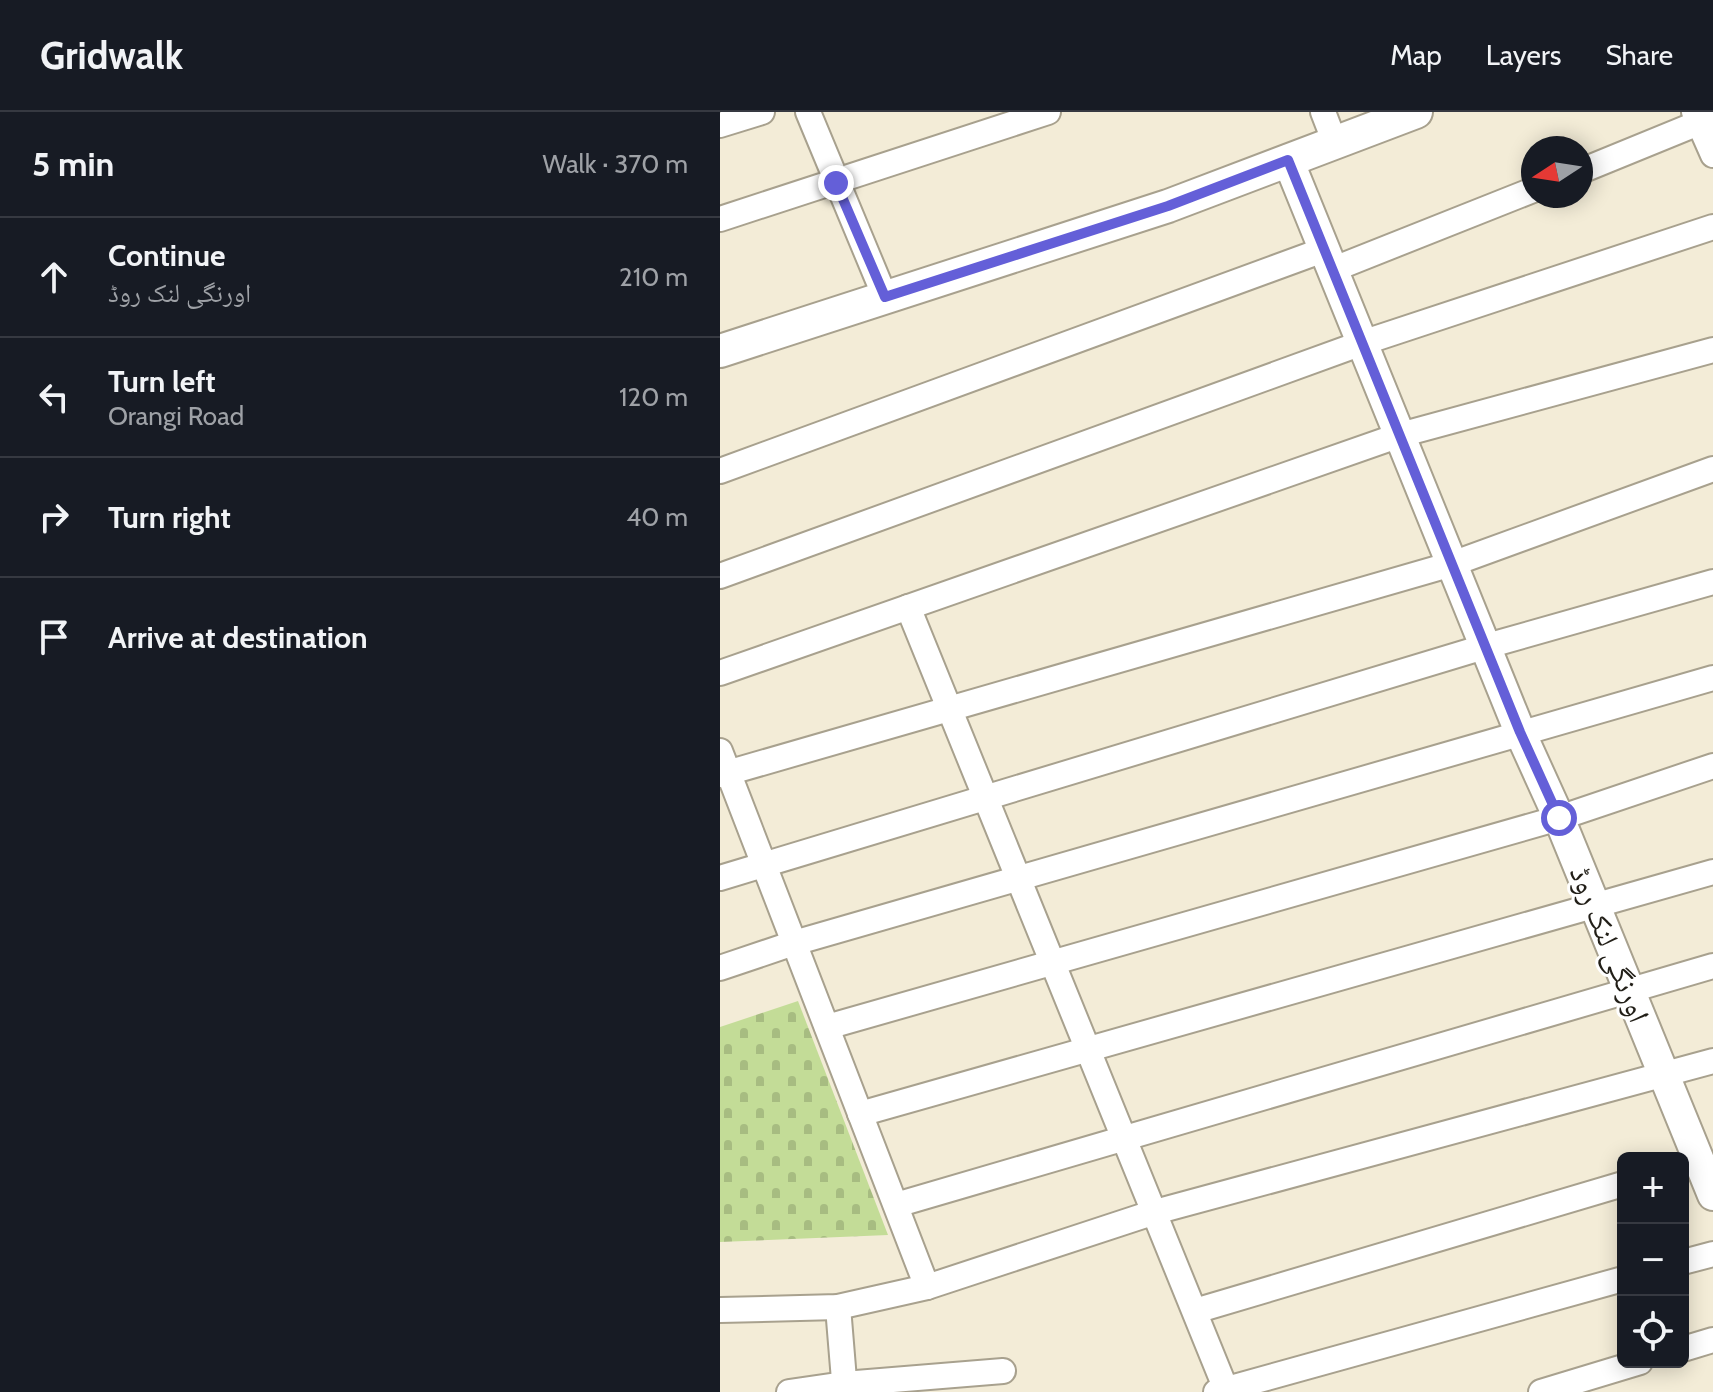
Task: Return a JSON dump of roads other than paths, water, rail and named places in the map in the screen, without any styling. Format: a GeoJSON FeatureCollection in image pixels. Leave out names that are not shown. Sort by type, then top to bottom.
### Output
{"type":"FeatureCollection","features":[{"type":"Feature","properties":{"kind":"main road"},"geometry":{"type":"LineString","coordinates":[[720,351],[1168,206],[1416,112]]}},
{"type":"Feature","properties":{"kind":"street"},"geometry":{"type":"LineString","coordinates":[[720,125],[762,112]]}},
{"type":"Feature","properties":{"kind":"street"},"geometry":{"type":"LineString","coordinates":[[808,112],[885,297]]}},
{"type":"Feature","properties":{"kind":"street"},"geometry":{"type":"LineString","coordinates":[[720,219],[1048,112]]}},
{"type":"Feature","properties":{"kind":"street"},"geometry":{"type":"LineString","coordinates":[[1323,112],[1335,143]]}},
{"type":"Feature","properties":{"kind":"street"},"geometry":{"type":"LineString","coordinates":[[1593,166],[1702,118],[1713,155]]}},
{"type":"Feature","properties":{"kind":"street","name":"اورنگی لنک روڈ"},"geometry":{"type":"LineString","coordinates":[[1288,160],[1520,732],[1559,818],[1713,1195]]}},
{"type":"Feature","properties":{"kind":"street"},"geometry":{"type":"LineString","coordinates":[[720,471],[1521,194]]}},
{"type":"Feature","properties":{"kind":"street"},"geometry":{"type":"LineString","coordinates":[[720,576],[1362,343],[1713,227]]}},
{"type":"Feature","properties":{"kind":"street"},"geometry":{"type":"LineString","coordinates":[[720,673],[1400,435],[1713,350]]}},
{"type":"Feature","properties":{"kind":"street"},"geometry":{"type":"LineString","coordinates":[[927,1287],[723,766],[950,709],[1452,564],[1713,469]]}},
{"type":"Feature","properties":{"kind":"street"},"geometry":{"type":"LineString","coordinates":[[720,878],[1487,646],[1713,582]]}},
{"type":"Feature","properties":{"kind":"street"},"geometry":{"type":"LineString","coordinates":[[908,607],[1195,1311],[1223,1391],[1617,1281]]}},
{"type":"Feature","properties":{"kind":"street"},"geometry":{"type":"LineString","coordinates":[[720,968],[794,943],[1713,678]]}},
{"type":"Feature","properties":{"kind":"street"},"geometry":{"type":"LineString","coordinates":[[827,1027],[1559,818],[1713,766]]}},
{"type":"Feature","properties":{"kind":"street"},"geometry":{"type":"LineString","coordinates":[[860,1114],[1713,872]]}},
{"type":"Feature","properties":{"kind":"street"},"geometry":{"type":"LineString","coordinates":[[896,1205],[1713,966]]}},
{"type":"Feature","properties":{"kind":"street"},"geometry":{"type":"LineString","coordinates":[[720,1310],[838,1307],[927,1287],[1155,1212],[1713,1061]]}},
{"type":"Feature","properties":{"kind":"street"},"geometry":{"type":"LineString","coordinates":[[1195,1311],[1617,1186]]}},
{"type":"Feature","properties":{"kind":"street"},"geometry":{"type":"LineString","coordinates":[[1689,1260],[1713,1254]]}},
{"type":"Feature","properties":{"kind":"street"},"geometry":{"type":"LineString","coordinates":[[838,1307],[845,1388]]}},
{"type":"Feature","properties":{"kind":"street"},"geometry":{"type":"LineString","coordinates":[[1689,1347],[1713,1340]]}},
{"type":"Feature","properties":{"kind":"street"},"geometry":{"type":"LineString","coordinates":[[1541,1392],[1620,1368]]}},
{"type":"Feature","properties":{"kind":"street"},"geometry":{"type":"LineString","coordinates":[[789,1392],[1003,1371]]}}]}
